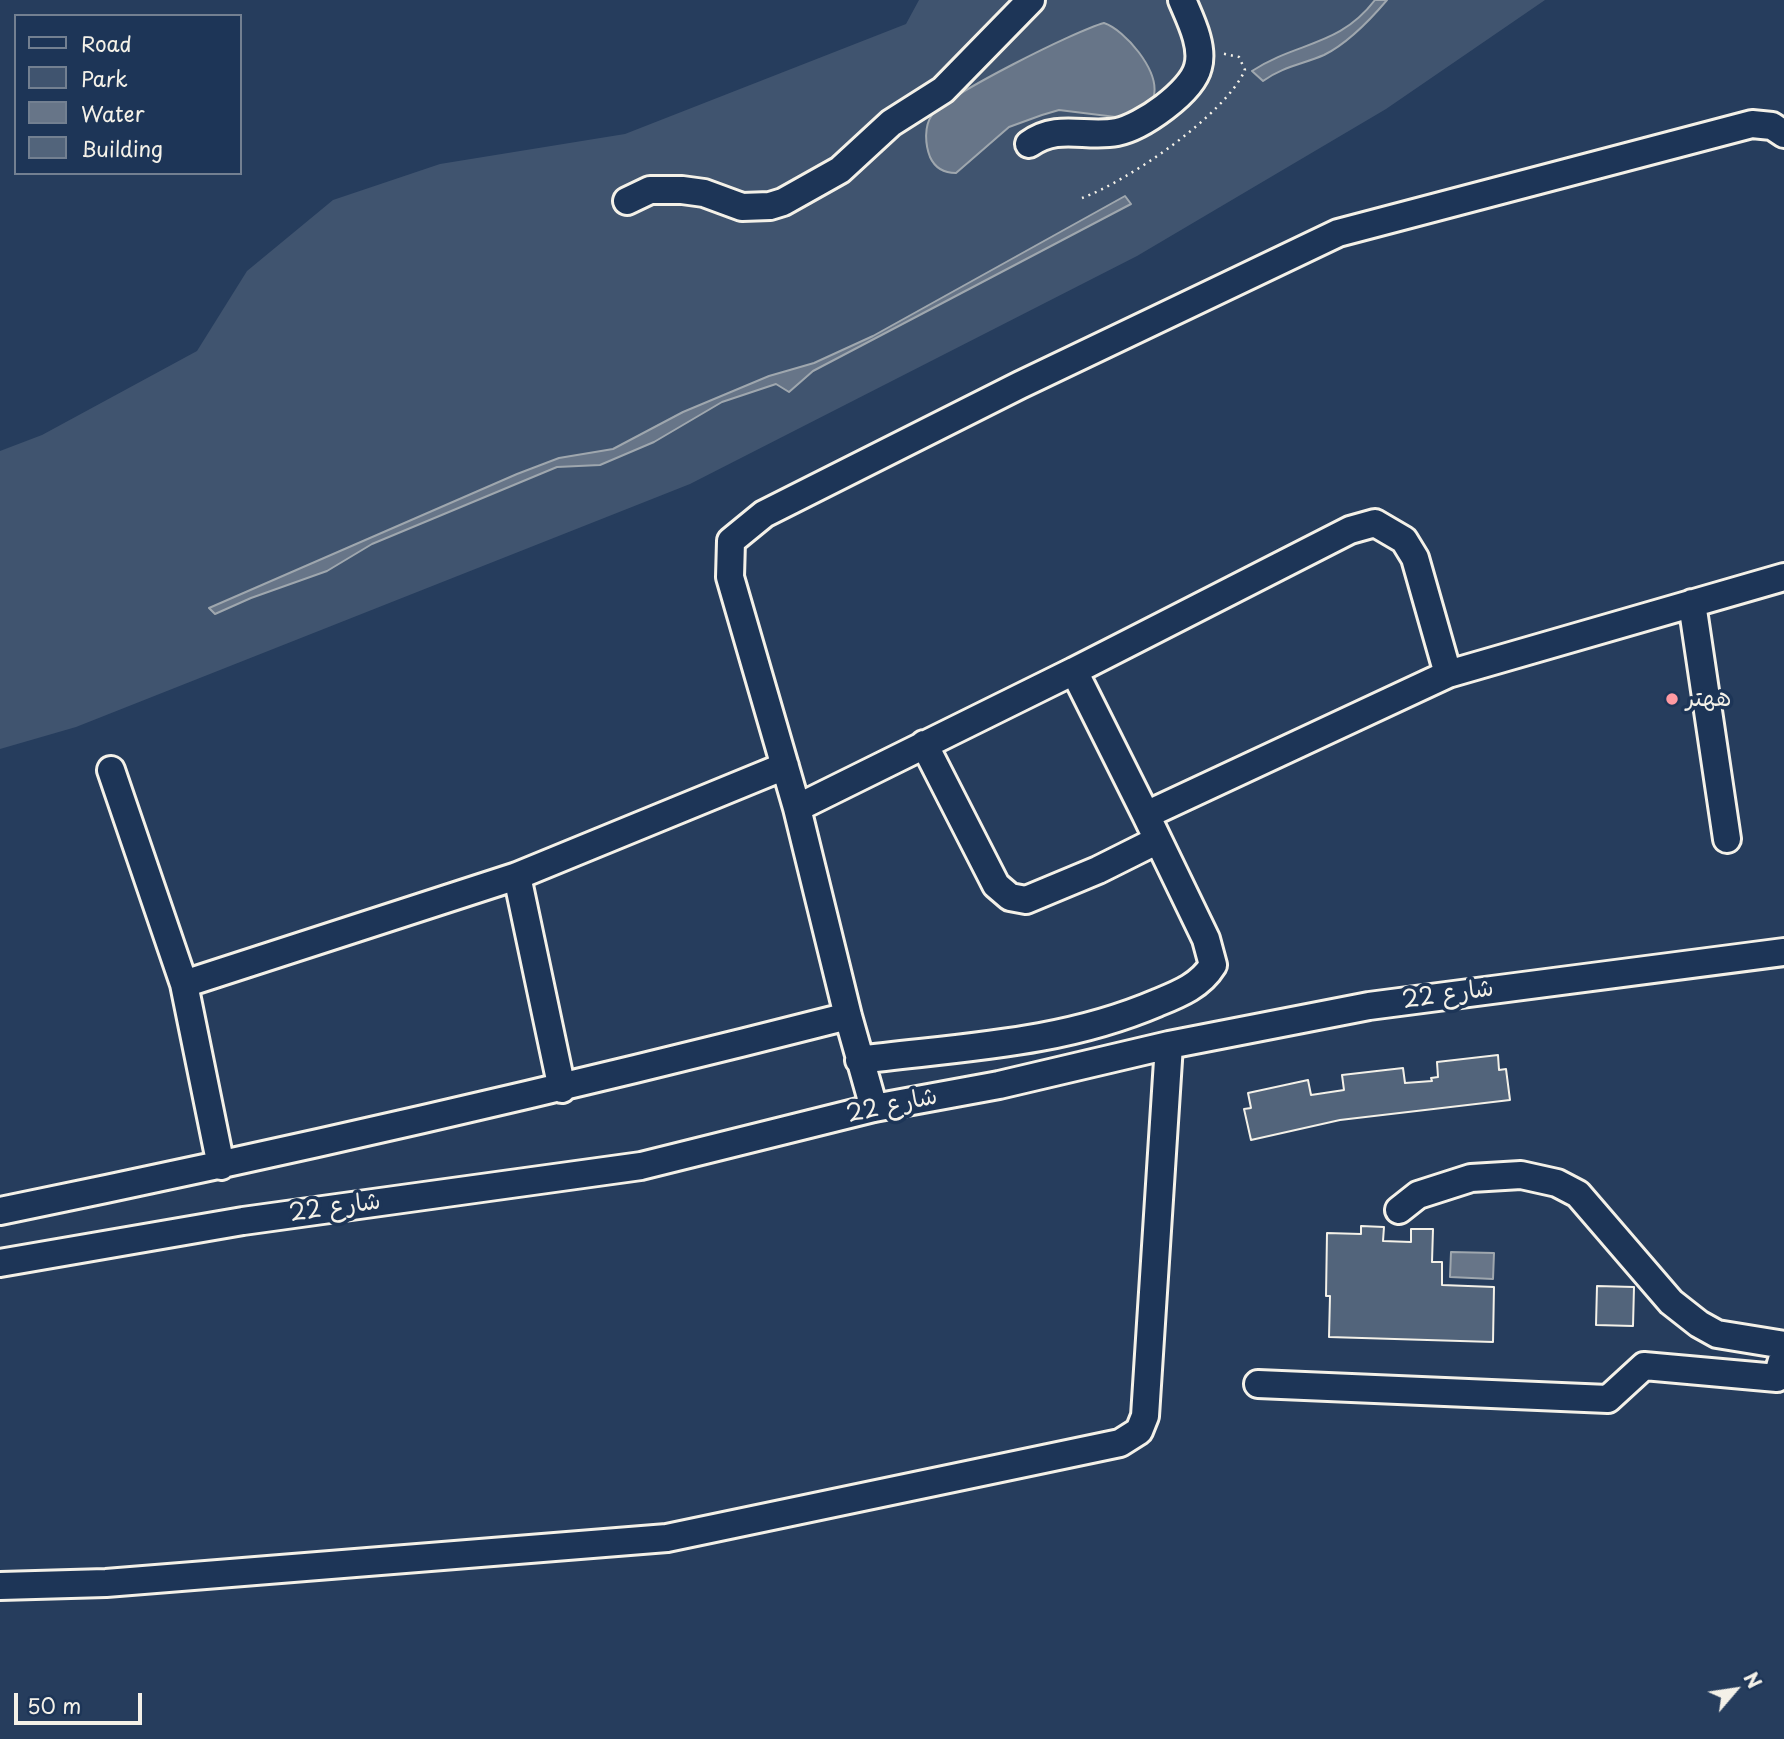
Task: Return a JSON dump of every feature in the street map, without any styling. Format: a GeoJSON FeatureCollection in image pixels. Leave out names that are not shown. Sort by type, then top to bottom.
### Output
{"type":"FeatureCollection","features":[{"type":"Feature","properties":{"kind":"street"},"geometry":{"type":"LineString","coordinates":[[627,201],[650,190],[681,190],[704,193],[742,207],[770,206],[783,202],[840,170],[874,137],[943,90],[1031,0]]}},
{"type":"Feature","properties":{"kind":"street"},"geometry":{"type":"LineString","coordinates":[[1029,144],[1043,134],[1117,132],[1153,115],[1178,96],[1194,76],[1199,58],[1199,49],[1182,0]]}},
{"type":"Feature","properties":{"kind":"street"},"geometry":{"type":"LineString","coordinates":[[874,1108],[859,1060],[797,808],[730,577],[731,541],[764,514],[1020,385],[1338,233],[1752,124],[1772,126],[1784,134]]}},
{"type":"Feature","properties":{"kind":"street"},"geometry":{"type":"LineString","coordinates":[[797,808],[1350,530],[1375,523],[1404,540],[1415,558],[1448,674]]}},
{"type":"Feature","properties":{"kind":"street"},"geometry":{"type":"LineString","coordinates":[[1146,815],[1448,674],[1784,577]]}},
{"type":"Feature","properties":{"kind":"street"},"geometry":{"type":"LineString","coordinates":[[1692,603],[1727,839]]}},
{"type":"Feature","properties":{"kind":"street"},"geometry":{"type":"LineString","coordinates":[[859,1060],[1056,1036],[1113,1022],[1205,979],[1213,965],[1206,939],[1073,670]]}},
{"type":"Feature","properties":{"kind":"street"},"geometry":{"type":"LineString","coordinates":[[924,744],[996,885],[1010,897],[1026,900],[1098,870],[1158,840]]}},
{"type":"Feature","properties":{"kind":"street"},"geometry":{"type":"LineString","coordinates":[[184,984],[517,876],[785,766]]}},
{"type":"Feature","properties":{"kind":"street"},"geometry":{"type":"LineString","coordinates":[[111,770],[184,984],[221,1166]]}},
{"type":"Feature","properties":{"kind":"street"},"geometry":{"type":"LineString","coordinates":[[517,876],[562,1089]]}},
{"type":"Feature","properties":{"kind":"street","name":"شارع 22"},"geometry":{"type":"LineString","coordinates":[[0,1263],[243,1221],[641,1166],[874,1108],[999,1085],[1169,1045],[1368,1006],[1784,952]]}},
{"type":"Feature","properties":{"kind":"street"},"geometry":{"type":"LineString","coordinates":[[0,1211],[221,1166],[562,1089],[848,1016]]}},
{"type":"Feature","properties":{"kind":"street"},"geometry":{"type":"LineString","coordinates":[[0,1586],[106,1583],[667,1538],[1120,1443],[1139,1431],[1145,1416],[1169,1045]]}},
{"type":"Feature","properties":{"kind":"street"},"geometry":{"type":"LineString","coordinates":[[1399,1210],[1418,1195],[1471,1178],[1521,1175],[1557,1183],[1578,1194],[1671,1302],[1699,1324],[1717,1334],[1784,1345]]}},
{"type":"Feature","properties":{"kind":"street"},"geometry":{"type":"LineString","coordinates":[[1258,1384],[1608,1399],[1644,1366],[1777,1378],[1784,1353]]}},
{"type":"Feature","properties":{"kind":"green space"},"geometry":{"type":"Polygon","coordinates":[[[919,0],[1545,0],[1386,109],[1137,256],[690,484],[76,727],[0,749],[0,451],[42,435],[197,351],[247,271],[333,200],[440,164],[625,134],[906,24],[919,0]]]}},
{"type":"Feature","properties":{"kind":"water"},"geometry":{"type":"Polygon","coordinates":[[[1375,0],[1387,0],[1358,30],[1333,50],[1278,72],[1263,81],[1252,71],[1347,27],[1375,0]]]}},
{"type":"Feature","properties":{"kind":"water"},"geometry":{"type":"Polygon","coordinates":[[[1104,23],[1130,42],[1151,74],[1154,95],[1142,111],[1132,119],[1059,110],[1009,127],[956,173],[944,171],[934,164],[928,152],[927,130],[929,119],[942,106],[1013,64],[1104,23]]]}},
{"type":"Feature","properties":{"kind":"water"},"geometry":{"type":"Polygon","coordinates":[[[1125,196],[1131,204],[813,371],[789,392],[776,384],[722,402],[654,442],[600,465],[557,467],[372,544],[327,571],[215,614],[209,608],[517,474],[559,458],[613,449],[683,412],[769,376],[814,363],[873,336],[1125,196]]]}},
{"type":"Feature","properties":{"kind":"water"},"geometry":{"type":"Polygon","coordinates":[[[1451,1252],[1494,1253],[1493,1279],[1450,1277],[1451,1252]]]}},
{"type":"Feature","properties":{"kind":"building"},"geometry":{"type":"Polygon","coordinates":[[[1498,1055],[1499,1070],[1506,1069],[1510,1100],[1340,1120],[1251,1140],[1244,1109],[1251,1108],[1248,1093],[1308,1080],[1311,1095],[1344,1090],[1342,1075],[1403,1068],[1405,1083],[1432,1081],[1431,1078],[1438,1077],[1437,1062],[1498,1055]]]}},
{"type":"Feature","properties":{"kind":"building"},"geometry":{"type":"Polygon","coordinates":[[[1361,1226],[1384,1227],[1383,1241],[1411,1242],[1411,1229],[1433,1229],[1432,1262],[1442,1262],[1442,1285],[1494,1287],[1493,1342],[1329,1337],[1330,1296],[1326,1296],[1327,1233],[1361,1234],[1361,1226]]]}},
{"type":"Feature","properties":{"kind":"building"},"geometry":{"type":"Polygon","coordinates":[[[1597,1286],[1634,1287],[1633,1326],[1596,1325],[1597,1286]]]}},
{"type":"Feature","properties":{"kind":"place","name":"ههتر"},"geometry":{"type":"Point","coordinates":[1672,699]}}]}
